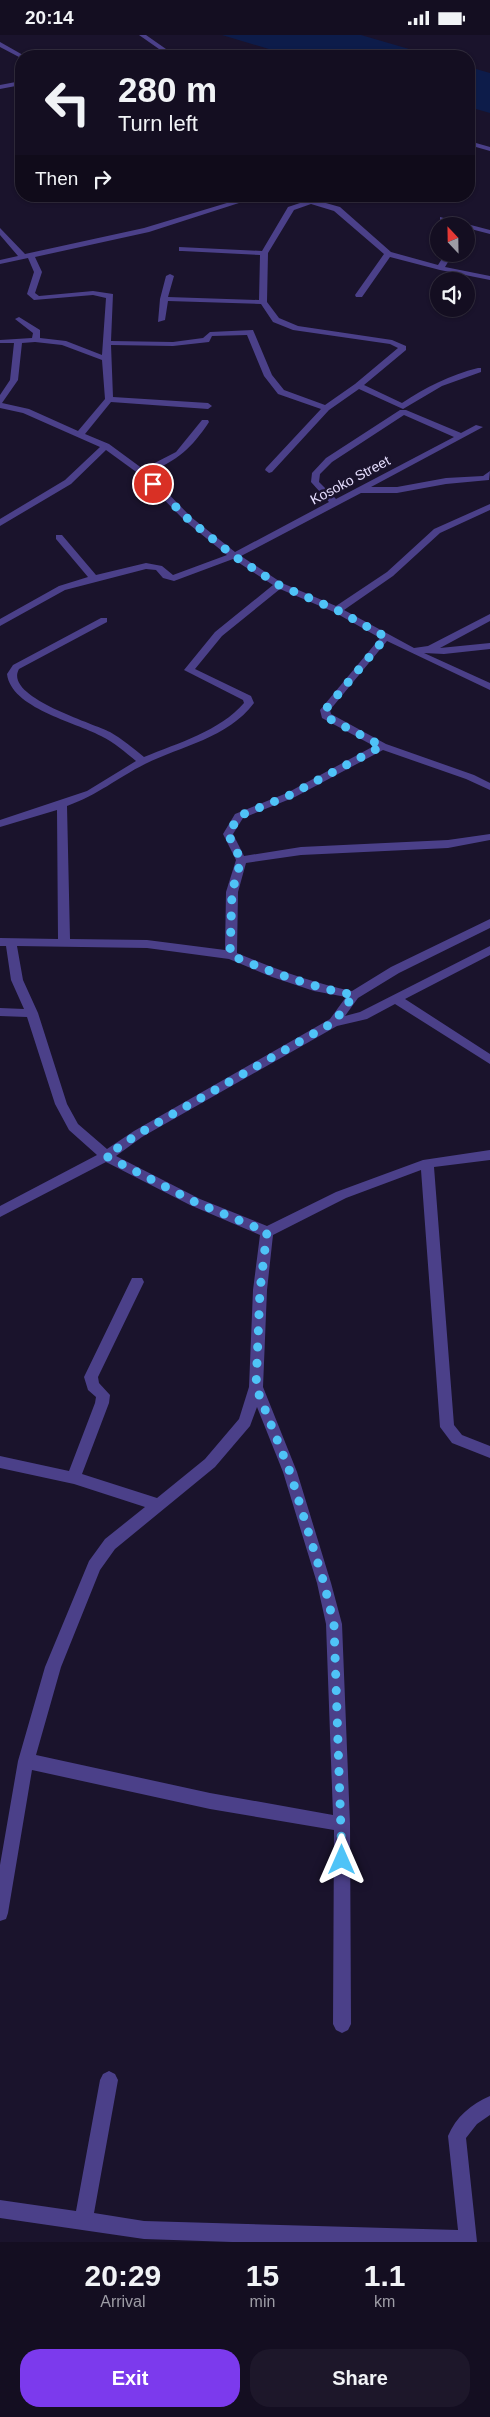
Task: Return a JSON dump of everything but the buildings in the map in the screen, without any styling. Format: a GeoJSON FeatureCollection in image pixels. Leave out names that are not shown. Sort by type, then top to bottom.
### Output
{"type":"FeatureCollection","features":[{"type":"Feature","properties":{"kind":"street"},"geometry":{"type":"LineString","coordinates":[[142,35],[163,50]]}},
{"type":"Feature","properties":{"kind":"street"},"geometry":{"type":"LineString","coordinates":[[0,44],[15,53]]}},
{"type":"Feature","properties":{"kind":"street"},"geometry":{"type":"LineString","coordinates":[[0,87],[15,84]]}},
{"type":"Feature","properties":{"kind":"street"},"geometry":{"type":"LineString","coordinates":[[475,145],[490,149]]}},
{"type":"Feature","properties":{"kind":"street"},"geometry":{"type":"LineString","coordinates":[[0,262],[146,230],[238,202]]}},
{"type":"Feature","properties":{"kind":"street"},"geometry":{"type":"LineString","coordinates":[[269,470],[326,408],[358,386],[403,349],[392,342],[296,327],[276,320],[263,302],[264,253],[291,209],[308,202]]}},
{"type":"Feature","properties":{"kind":"street"},"geometry":{"type":"LineString","coordinates":[[314,202],[337,209],[388,254],[440,268],[490,278]]}},
{"type":"Feature","properties":{"kind":"street"},"geometry":{"type":"LineString","coordinates":[[475,227],[490,232]]}},
{"type":"Feature","properties":{"kind":"street"},"geometry":{"type":"LineString","coordinates":[[0,230],[27,256],[38,272],[31,294],[38,298],[93,293],[110,296],[106,359],[109,399],[80,434]]}},
{"type":"Feature","properties":{"kind":"street"},"geometry":{"type":"LineString","coordinates":[[182,249],[264,253]]}},
{"type":"Feature","properties":{"kind":"street"},"geometry":{"type":"LineString","coordinates":[[358,295],[388,254]]}},
{"type":"Feature","properties":{"kind":"street"},"geometry":{"type":"LineString","coordinates":[[440,268],[443,263]]}},
{"type":"Feature","properties":{"kind":"street"},"geometry":{"type":"LineString","coordinates":[[161,320],[170,276]]}},
{"type":"Feature","properties":{"kind":"street"},"geometry":{"type":"LineString","coordinates":[[164,299],[263,302]]}},
{"type":"Feature","properties":{"kind":"street"},"geometry":{"type":"LineString","coordinates":[[19,319],[37,331],[35,340]]}},
{"type":"Feature","properties":{"kind":"street"},"geometry":{"type":"LineString","coordinates":[[107,343],[173,343],[206,340],[210,334],[250,332],[268,376],[281,392],[326,408]]}},
{"type":"Feature","properties":{"kind":"street"},"geometry":{"type":"LineString","coordinates":[[3,341],[35,340],[63,343],[106,359]]}},
{"type":"Feature","properties":{"kind":"street"},"geometry":{"type":"LineString","coordinates":[[0,401],[14,380],[18,342]]}},
{"type":"Feature","properties":{"kind":"street"},"geometry":{"type":"LineString","coordinates":[[335,503],[315,482],[316,473],[329,461],[403,409],[434,384],[478,370]]}},
{"type":"Feature","properties":{"kind":"street"},"geometry":{"type":"LineString","coordinates":[[358,386],[460,436]]}},
{"type":"Feature","properties":{"kind":"street"},"geometry":{"type":"LineString","coordinates":[[109,399],[208,406]]}},
{"type":"Feature","properties":{"kind":"street"},"geometry":{"type":"LineString","coordinates":[[0,405],[26,411],[106,446],[142,472],[188,519],[234,556],[279,585],[337,610],[412,651],[490,687]]}},
{"type":"Feature","properties":{"kind":"street"},"geometry":{"type":"LineString","coordinates":[[142,472],[177,457],[188,447],[205,422]]}},
{"type":"Feature","properties":{"kind":"street","name":"Kosoko Street"},"geometry":{"type":"LineString","coordinates":[[0,623],[62,588],[146,566],[159,569],[166,573],[166,576],[174,578],[234,556],[479,427]]}},
{"type":"Feature","properties":{"kind":"street"},"geometry":{"type":"LineString","coordinates":[[0,523],[68,482],[106,446]]}},
{"type":"Feature","properties":{"kind":"street"},"geometry":{"type":"LineString","coordinates":[[362,490],[397,490],[446,481],[489,477]]}},
{"type":"Feature","properties":{"kind":"street"},"geometry":{"type":"LineString","coordinates":[[337,610],[390,574],[438,531],[490,507]]}},
{"type":"Feature","properties":{"kind":"street"},"geometry":{"type":"LineString","coordinates":[[59,537],[94,579]]}},
{"type":"Feature","properties":{"kind":"street"},"geometry":{"type":"LineString","coordinates":[[0,824],[92,792],[143,761],[175,749],[242,714],[249,703],[247,698],[189,670],[198,656],[215,637],[279,585]]}},
{"type":"Feature","properties":{"kind":"street"},"geometry":{"type":"LineString","coordinates":[[430,649],[490,617]]}},
{"type":"Feature","properties":{"kind":"street"},"geometry":{"type":"LineString","coordinates":[[104,620],[16,667],[11,675],[12,680],[19,689],[52,713],[102,732],[143,761]]}},
{"type":"Feature","properties":{"kind":"street"},"geometry":{"type":"LineString","coordinates":[[386,637],[325,710],[326,716],[382,746],[470,777],[490,787]]}},
{"type":"Feature","properties":{"kind":"street"},"geometry":{"type":"LineString","coordinates":[[412,651],[430,649],[444,651],[490,646]]}},
{"type":"Feature","properties":{"kind":"street"},"geometry":{"type":"LineString","coordinates":[[230,955],[232,892],[241,860],[228,834],[239,816],[290,795],[382,746]]}},
{"type":"Feature","properties":{"kind":"street"},"geometry":{"type":"LineString","coordinates":[[62,804],[64,942]]}},
{"type":"Feature","properties":{"kind":"street"},"geometry":{"type":"LineString","coordinates":[[241,860],[301,851],[448,843],[490,837]]}},
{"type":"Feature","properties":{"kind":"street"},"geometry":{"type":"LineString","coordinates":[[334,1022],[354,995],[395,970],[490,923]]}},
{"type":"Feature","properties":{"kind":"street"},"geometry":{"type":"LineString","coordinates":[[354,995],[318,988],[276,974],[230,955],[147,944],[6,942],[17,980],[32,1013],[67,1119],[72,1127],[106,1156],[195,1202],[267,1232],[341,1195],[428,1163],[490,1155]]}},
{"type":"Feature","properties":{"kind":"street"},"geometry":{"type":"LineString","coordinates":[[0,1212],[106,1156],[138,1134],[334,1022],[362,1016],[490,950]]}},
{"type":"Feature","properties":{"kind":"street"},"geometry":{"type":"LineString","coordinates":[[396,999],[490,1060]]}},
{"type":"Feature","properties":{"kind":"street"},"geometry":{"type":"LineString","coordinates":[[0,1012],[32,1013]]}},
{"type":"Feature","properties":{"kind":"street"},"geometry":{"type":"LineString","coordinates":[[428,1163],[447,1427],[457,1439],[490,1452]]}},
{"type":"Feature","properties":{"kind":"street"},"geometry":{"type":"LineString","coordinates":[[0,1913],[5,1859],[26,1761],[53,1667],[94,1566],[110,1544],[210,1463],[245,1422],[256,1387],[260,1290],[267,1232]]}},
{"type":"Feature","properties":{"kind":"street"},"geometry":{"type":"LineString","coordinates":[[74,1478],[88,1436],[102,1403],[103,1395],[93,1386],[91,1377],[137,1282]]}},
{"type":"Feature","properties":{"kind":"street"},"geometry":{"type":"LineString","coordinates":[[256,1387],[290,1472],[324,1583],[334,1625],[342,1823],[342,2024]]}},
{"type":"Feature","properties":{"kind":"street"},"geometry":{"type":"LineString","coordinates":[[0,1462],[74,1478],[157,1504]]}},
{"type":"Feature","properties":{"kind":"street"},"geometry":{"type":"LineString","coordinates":[[26,1761],[210,1801],[342,1823]]}},
{"type":"Feature","properties":{"kind":"street"},"geometry":{"type":"LineString","coordinates":[[84,2222],[109,2080]]}},
{"type":"Feature","properties":{"kind":"street"},"geometry":{"type":"LineString","coordinates":[[0,2209],[144,2230],[468,2241],[457,2136],[463,2124],[476,2112],[490,2105]]}},
{"type":"Feature","properties":{"kind":"water"},"geometry":{"type":"Polygon","coordinates":[[[222,35],[361,35],[412,50],[272,50],[222,35]]]}},
{"type":"Feature","properties":{"kind":"water"},"geometry":{"type":"Polygon","coordinates":[[[475,69],[490,73],[490,113],[475,109],[475,69]]]}},
{"type":"Feature","properties":{"kind":"route"},"geometry":{"type":"LineString","coordinates":[[153,484],[188,519],[234,556],[279,585],[337,610],[386,637],[325,710],[326,716],[330,719],[382,746],[290,795],[260,809],[239,816],[228,834],[241,860],[232,892],[230,955],[276,974],[318,988],[354,995],[334,1022],[138,1134],[106,1156],[195,1202],[267,1232],[260,1290],[256,1387],[290,1472],[324,1583],[334,1625],[342,1860]]}}]}
